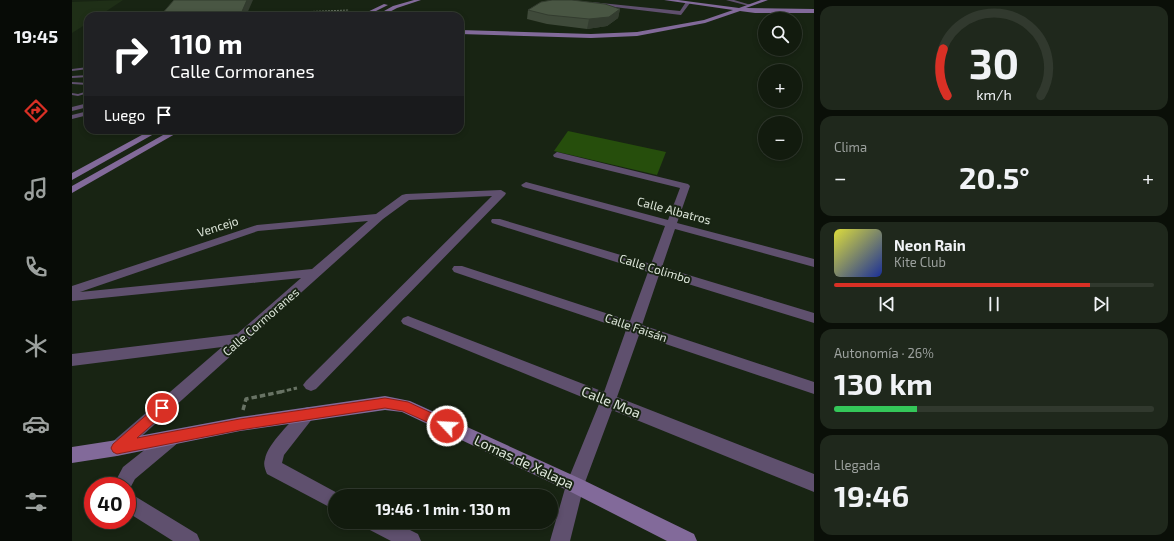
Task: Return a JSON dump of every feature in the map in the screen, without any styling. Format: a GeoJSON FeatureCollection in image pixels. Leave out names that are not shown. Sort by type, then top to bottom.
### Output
{"type":"FeatureCollection","features":[{"type":"Feature","properties":{"kind":"street"},"geometry":{"type":"LineString","coordinates":[[369,12],[402,0]]}},
{"type":"Feature","properties":{"kind":"street"},"geometry":{"type":"LineString","coordinates":[[386,12],[395,7],[419,0]]}},
{"type":"Feature","properties":{"kind":"street"},"geometry":{"type":"LineString","coordinates":[[666,0],[768,12],[814,11]]}},
{"type":"Feature","properties":{"kind":"street"},"geometry":{"type":"LineString","coordinates":[[728,0],[749,5]]}},
{"type":"Feature","properties":{"kind":"street"},"geometry":{"type":"LineString","coordinates":[[464,32],[615,36],[682,27],[743,9],[749,5],[766,0]]}},
{"type":"Feature","properties":{"kind":"street"},"geometry":{"type":"LineString","coordinates":[[584,2],[681,13],[688,3]]}},
{"type":"Feature","properties":{"kind":"street"},"geometry":{"type":"LineString","coordinates":[[464,38],[622,40],[679,32],[703,26],[736,16],[742,13],[743,9]]}},
{"type":"Feature","properties":{"kind":"street"},"geometry":{"type":"LineString","coordinates":[[72,109],[84,106]]}},
{"type":"Feature","properties":{"kind":"street"},"geometry":{"type":"LineString","coordinates":[[72,117],[84,114]]}},
{"type":"Feature","properties":{"kind":"street"},"geometry":{"type":"LineString","coordinates":[[72,177],[150,134]]}},
{"type":"Feature","properties":{"kind":"street"},"geometry":{"type":"LineString","coordinates":[[72,190],[171,134]]}},
{"type":"Feature","properties":{"kind":"street"},"geometry":{"type":"LineString","coordinates":[[557,155],[685,186],[608,401],[575,486],[560,541]]}},
{"type":"Feature","properties":{"kind":"street","name":"Calle Albatros"},"geometry":{"type":"LineString","coordinates":[[526,185],[814,263]]}},
{"type":"Feature","properties":{"kind":"street","name":"Calle Cormoranes"},"geometry":{"type":"LineString","coordinates":[[117,448],[379,217],[406,197],[501,193],[311,385]]}},
{"type":"Feature","properties":{"kind":"street","name":"Vencejo"},"geometry":{"type":"LineString","coordinates":[[72,290],[258,228],[379,217]]}},
{"type":"Feature","properties":{"kind":"street","name":"Calle Colimbo"},"geometry":{"type":"LineString","coordinates":[[496,221],[814,318]]}},
{"type":"Feature","properties":{"kind":"street","name":"Calle Faisán"},"geometry":{"type":"LineString","coordinates":[[458,269],[814,388]]}},
{"type":"Feature","properties":{"kind":"street"},"geometry":{"type":"LineString","coordinates":[[72,297],[316,273]]}},
{"type":"Feature","properties":{"kind":"street","name":"Calle Moa"},"geometry":{"type":"LineString","coordinates":[[408,321],[814,483]]}},
{"type":"Feature","properties":{"kind":"street"},"geometry":{"type":"LineString","coordinates":[[72,360],[241,339]]}},
{"type":"Feature","properties":{"kind":"street","name":"Lomas de Xalapa"},"geometry":{"type":"LineString","coordinates":[[72,455],[117,448],[240,424],[385,403],[404,406],[575,486],[687,541]]}},
{"type":"Feature","properties":{"kind":"street"},"geometry":{"type":"LineString","coordinates":[[308,414],[278,450],[273,459],[273,468],[328,497]]}},
{"type":"Feature","properties":{"kind":"street"},"geometry":{"type":"LineString","coordinates":[[127,477],[129,473],[174,436]]}},
{"type":"Feature","properties":{"kind":"street"},"geometry":{"type":"LineString","coordinates":[[136,507],[190,541]]}},
{"type":"Feature","properties":{"kind":"street"},"geometry":{"type":"LineString","coordinates":[[388,529],[411,541]]}},
{"type":"Feature","properties":{"kind":"lane"},"geometry":{"type":"LineString","coordinates":[[72,70],[84,68]]}},
{"type":"Feature","properties":{"kind":"lane"},"geometry":{"type":"LineString","coordinates":[[72,77],[84,76]]}},
{"type":"Feature","properties":{"kind":"lane"},"geometry":{"type":"LineString","coordinates":[[72,83],[84,84]]}},
{"type":"Feature","properties":{"kind":"lane"},"geometry":{"type":"LineString","coordinates":[[72,94],[78,95],[84,93]]}},
{"type":"Feature","properties":{"kind":"path"},"geometry":{"type":"LineString","coordinates":[[298,12],[375,9]]}},
{"type":"Feature","properties":{"kind":"path"},"geometry":{"type":"LineString","coordinates":[[240,424],[246,399],[311,385]]}},
{"type":"Feature","properties":{"kind":"shaded area"},"geometry":{"type":"Polygon","coordinates":[[[123,0],[105,12],[84,12],[84,26],[72,33],[72,2],[123,0]]]}},
{"type":"Feature","properties":{"kind":"green space"},"geometry":{"type":"Polygon","coordinates":[[[568,131],[666,152],[657,175],[554,151],[568,131]]]}},
{"type":"Feature","properties":{"kind":"building"},"geometry":{"type":"Polygon","coordinates":[[[174,0],[247,0],[242,12],[164,12],[174,0]]]}},
{"type":"Feature","properties":{"kind":"building"},"geometry":{"type":"Polygon","coordinates":[[[552,0],[572,0],[605,4],[620,9],[609,17],[589,19],[548,15],[528,10],[541,2],[552,0]]]}},
{"type":"Feature","properties":{"kind":"route"},"geometry":{"type":"LineString","coordinates":[[162,408],[117,448],[240,424],[385,403],[404,406],[447,426]]}}]}
